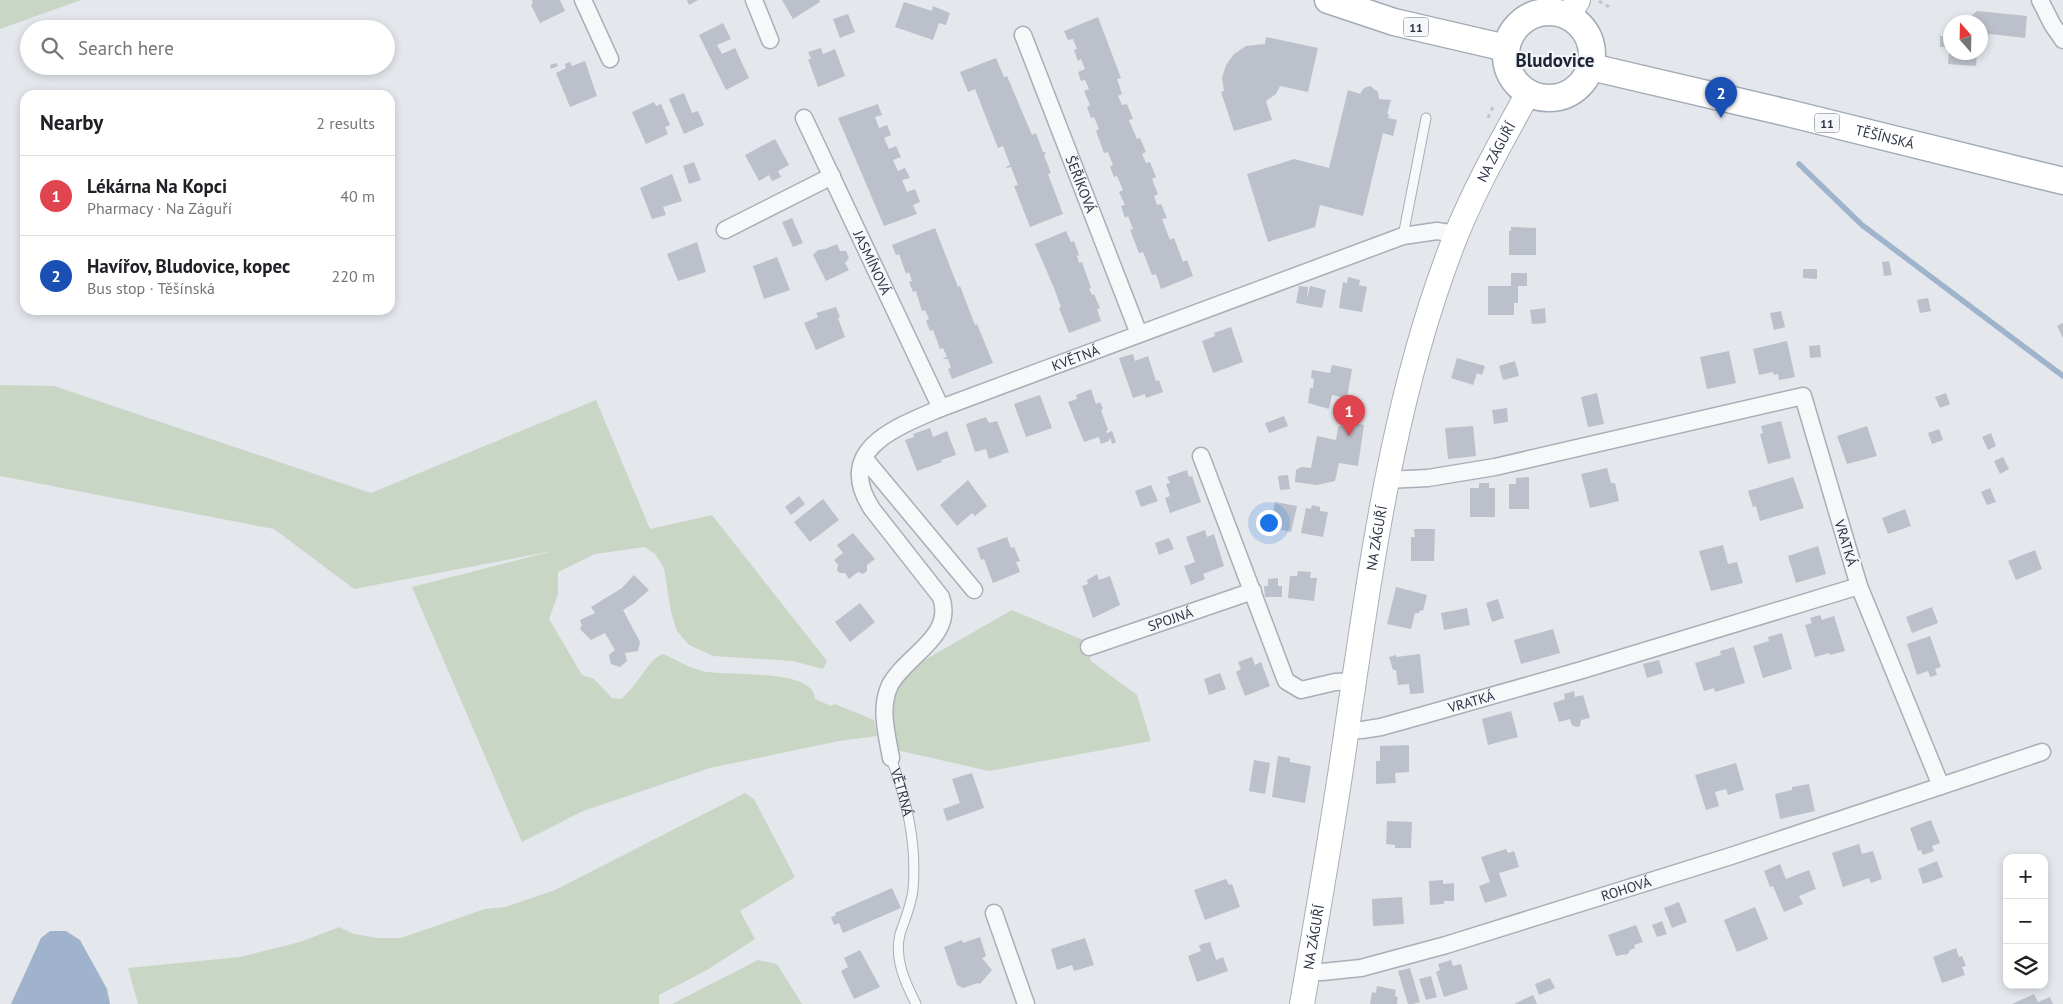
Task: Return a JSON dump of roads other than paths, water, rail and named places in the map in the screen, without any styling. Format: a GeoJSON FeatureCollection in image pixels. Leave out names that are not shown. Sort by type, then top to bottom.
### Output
{"type":"FeatureCollection","features":[{"type":"Feature","properties":{"kind":"main road","name":"11"},"geometry":{"type":"LineString","coordinates":[[1328,0],[1394,22],[1506,48]]}},
{"type":"Feature","properties":{"kind":"main road"},"geometry":{"type":"LineString","coordinates":[[1573,8],[1592,47],[1591,67],[1581,84],[1566,95],[1546,98],[1528,93],[1513,80],[1506,62],[1506,48],[1514,29],[1529,16],[1573,8]]}},
{"type":"Feature","properties":{"kind":"main road","name":"TĚŠÍNSKÁ"},"geometry":{"type":"LineString","coordinates":[[1591,67],[1792,114],[2063,181]]}},
{"type":"Feature","properties":{"kind":"street"},"geometry":{"type":"LineString","coordinates":[[584,0],[610,59]]}},
{"type":"Feature","properties":{"kind":"street"},"geometry":{"type":"LineString","coordinates":[[754,0],[770,40]]}},
{"type":"Feature","properties":{"kind":"street"},"geometry":{"type":"LineString","coordinates":[[2040,0],[2052,24],[2063,40]]}},
{"type":"Feature","properties":{"kind":"street","name":"ŠEŘÍKOVÁ"},"geometry":{"type":"LineString","coordinates":[[1023,35],[1139,334]]}},
{"type":"Feature","properties":{"kind":"street","name":"NA ZÁGUŘÍ"},"geometry":{"type":"LineString","coordinates":[[1302,1004],[1328,860],[1369,576],[1386,480],[1419,350],[1457,234],[1479,184],[1528,93]]}},
{"type":"Feature","properties":{"kind":"street","name":"JASMÍNOVÁ"},"geometry":{"type":"LineString","coordinates":[[804,118],[941,408]]}},
{"type":"Feature","properties":{"kind":"street"},"geometry":{"type":"LineString","coordinates":[[725,230],[832,176]]}},
{"type":"Feature","properties":{"kind":"street","name":"KVĚTNÁ"},"geometry":{"type":"LineString","coordinates":[[942,597],[868,502],[861,479],[865,459],[880,437],[941,408],[1403,236],[1437,231],[1457,234]]}},
{"type":"Feature","properties":{"kind":"street","name":"VRATKÁ"},"geometry":{"type":"LineString","coordinates":[[1347,730],[1381,727],[1424,715],[1582,670],[1859,586],[1802,396],[1495,467],[1428,478],[1386,480]]}},
{"type":"Feature","properties":{"kind":"street"},"geometry":{"type":"LineString","coordinates":[[1201,456],[1286,681],[1301,690],[1335,682],[1354,681]]}},
{"type":"Feature","properties":{"kind":"street"},"geometry":{"type":"LineString","coordinates":[[865,459],[974,590]]}},
{"type":"Feature","properties":{"kind":"street"},"geometry":{"type":"LineString","coordinates":[[1859,586],[1941,786]]}},
{"type":"Feature","properties":{"kind":"street","name":"SPOJNÁ"},"geometry":{"type":"LineString","coordinates":[[1089,648],[1252,591]]}},
{"type":"Feature","properties":{"kind":"street","name":"VĚTRNÁ"},"geometry":{"type":"LineString","coordinates":[[891,758],[885,721],[888,693],[897,675],[939,629],[944,613],[942,597]]}},
{"type":"Feature","properties":{"kind":"street","name":"ROHOVÁ"},"geometry":{"type":"LineString","coordinates":[[1308,971],[1322,972],[1361,968],[1446,945],[1731,856],[2042,752]]}},
{"type":"Feature","properties":{"kind":"street"},"geometry":{"type":"LineString","coordinates":[[994,913],[1026,1004]]}},
{"type":"Feature","properties":{"kind":"lane"},"geometry":{"type":"LineString","coordinates":[[1403,236],[1426,118]]}},
{"type":"Feature","properties":{"kind":"lane","name":"VĚTRNÁ"},"geometry":{"type":"LineString","coordinates":[[891,758],[910,818],[913,869],[910,907],[901,932],[898,951],[901,969],[916,1004]]}},
{"type":"Feature","properties":{"kind":"water"},"geometry":{"type":"Polygon","coordinates":[[[50,931],[66,931],[80,940],[107,989],[110,1004],[11,1004],[41,938],[50,931]]]}},
{"type":"Feature","properties":{"kind":"waterway"},"geometry":{"type":"LineString","coordinates":[[1799,164],[1862,225],[2063,376]]}},
{"type":"Feature","properties":{"kind":"place","name":"Havířov, Bludovice, kopec"},"geometry":{"type":"Point","coordinates":[1721,118]}},
{"type":"Feature","properties":{"kind":"place","name":"Lékárna Na Kopci"},"geometry":{"type":"Point","coordinates":[1349,436]}},
{"type":"Feature","properties":{"kind":"district","name":"Bludovice"},"geometry":{"type":"Point","coordinates":[1555,60]}}]}
